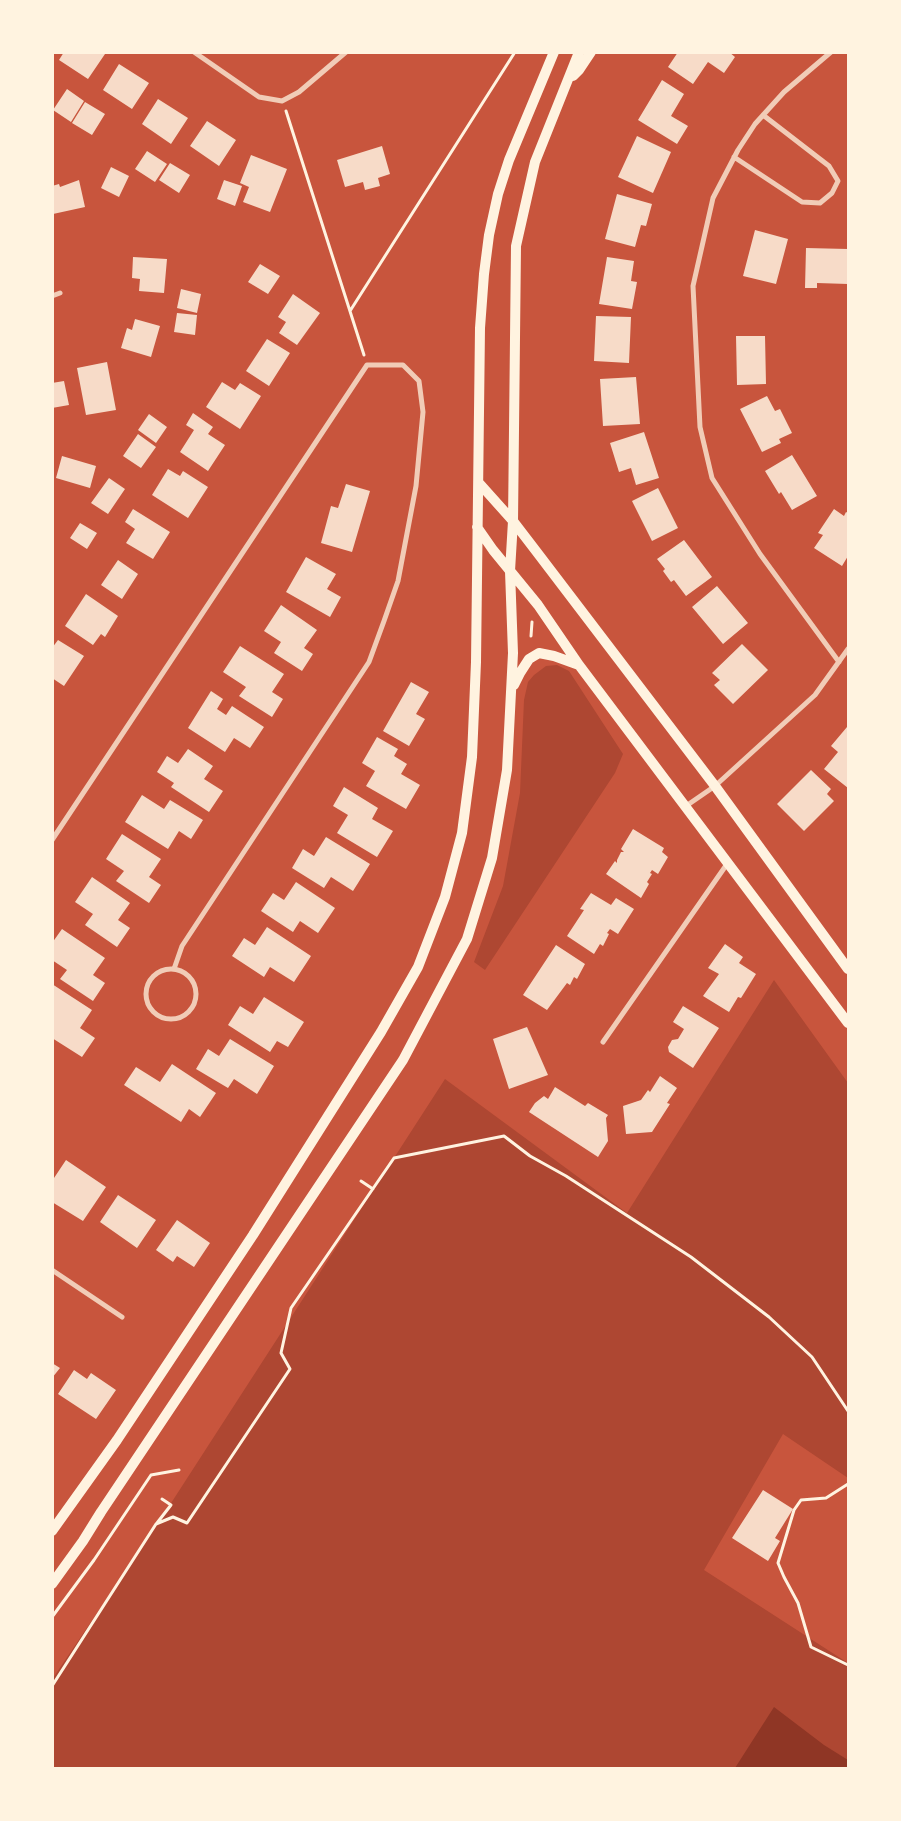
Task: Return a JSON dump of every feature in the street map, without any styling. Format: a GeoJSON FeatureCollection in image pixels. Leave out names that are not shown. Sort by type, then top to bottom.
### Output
{"type":"FeatureCollection","features":[{"type":"Feature","properties":{"kind":"main road"},"geometry":{"type":"LineString","coordinates":[[52,1584],[83,1541],[403,1060],[467,939],[492,858],[507,770],[513,653],[510,571],[513,521],[516,246],[535,162],[580,52]]}},
{"type":"Feature","properties":{"kind":"main road"},"geometry":{"type":"LineString","coordinates":[[570,78],[579,70],[591,52]]}},
{"type":"Feature","properties":{"kind":"main road"},"geometry":{"type":"LineString","coordinates":[[52,1531],[122,1432],[253,1235],[381,1032],[418,967],[445,896],[462,833],[473,747],[479,483],[480,328],[484,274],[498,194],[509,160],[552,54]]}},
{"type":"Feature","properties":{"kind":"main road"},"geometry":{"type":"LineString","coordinates":[[479,483],[513,521],[715,786],[848,969]]}},
{"type":"Feature","properties":{"kind":"main road"},"geometry":{"type":"LineString","coordinates":[[477,527],[538,605],[579,665],[848,1023]]}},
{"type":"Feature","properties":{"kind":"main road"},"geometry":{"type":"LineString","coordinates":[[511,692],[529,659],[539,654],[554,656],[579,665]]}},
{"type":"Feature","properties":{"kind":"street"},"geometry":{"type":"LineString","coordinates":[[194,52],[259,97],[282,101],[299,92],[346,52]]}},
{"type":"Feature","properties":{"kind":"street"},"geometry":{"type":"LineString","coordinates":[[831,52],[784,92],[755,124],[734,157],[713,198],[693,286],[700,427],[712,478],[760,554],[840,662]]}},
{"type":"Feature","properties":{"kind":"street"},"geometry":{"type":"LineString","coordinates":[[734,157],[802,202],[820,203],[832,192],[838,181],[829,166],[764,115]]}},
{"type":"Feature","properties":{"kind":"street"},"geometry":{"type":"LineString","coordinates":[[52,296],[60,293]]}},
{"type":"Feature","properties":{"kind":"street"},"geometry":{"type":"LineString","coordinates":[[52,840],[366,365],[403,365],[419,381],[423,412],[416,486],[398,581],[369,662],[182,946],[174,969]]}},
{"type":"Feature","properties":{"kind":"street"},"geometry":{"type":"LineString","coordinates":[[686,806],[715,786],[815,695],[848,649]]}},
{"type":"Feature","properties":{"kind":"street"},"geometry":{"type":"LineString","coordinates":[[604,1042],[727,864]]}},
{"type":"Feature","properties":{"kind":"street"},"geometry":{"type":"LineString","coordinates":[[174,969],[189,977],[194,984],[196,992],[192,1009],[185,1015],[169,1019],[161,1017],[149,1007],[146,992],[153,977],[159,973],[174,969]]}},
{"type":"Feature","properties":{"kind":"street"},"geometry":{"type":"LineString","coordinates":[[52,1270],[122,1317]]}},
{"type":"Feature","properties":{"kind":"path"},"geometry":{"type":"LineString","coordinates":[[350,311],[515,52]]}},
{"type":"Feature","properties":{"kind":"path"},"geometry":{"type":"LineString","coordinates":[[282,101],[366,365]]}},
{"type":"Feature","properties":{"kind":"path"},"geometry":{"type":"LineString","coordinates":[[531,636],[532,619]]}},
{"type":"Feature","properties":{"kind":"path"},"geometry":{"type":"LineString","coordinates":[[156,1524],[173,1517],[187,1524],[290,1369],[281,1353],[291,1308],[394,1158],[504,1136],[530,1156],[566,1176],[691,1257],[769,1317],[812,1357],[848,1411]]}},
{"type":"Feature","properties":{"kind":"path"},"geometry":{"type":"LineString","coordinates":[[361,1181],[373,1189]]}},
{"type":"Feature","properties":{"kind":"path"},"geometry":{"type":"LineString","coordinates":[[52,1618],[94,1560],[151,1475],[179,1470]]}},
{"type":"Feature","properties":{"kind":"path"},"geometry":{"type":"LineString","coordinates":[[848,1484],[826,1498],[801,1500],[794,1510],[778,1563],[798,1602],[811,1647],[848,1665]]}},
{"type":"Feature","properties":{"kind":"path"},"geometry":{"type":"LineString","coordinates":[[52,1686],[156,1524],[171,1505],[162,1499]]}},
{"type":"Feature","properties":{"kind":"shaded area"},"geometry":{"type":"Polygon","coordinates":[[[557,665],[569,671],[623,754],[615,773],[485,970],[474,962],[503,886],[520,793],[524,700],[528,682],[546,666],[557,665]]]}},
{"type":"Feature","properties":{"kind":"shaded area"},"geometry":{"type":"Polygon","coordinates":[[[774,980],[848,1083],[848,1478],[783,1434],[704,1570],[848,1663],[848,1768],[53,1768],[53,1678],[164,1514],[445,1079],[627,1213],[774,980]]]}},
{"type":"Feature","properties":{"kind":"shaded area"},"geometry":{"type":"Polygon","coordinates":[[[774,1707],[824,1745],[848,1760],[848,1768],[735,1768],[774,1707]]]}},
{"type":"Feature","properties":{"kind":"building"},"geometry":{"type":"Polygon","coordinates":[[[64,52],[103,52],[105,54],[88,79],[59,60],[64,52]]]}},
{"type":"Feature","properties":{"kind":"building"},"geometry":{"type":"Polygon","coordinates":[[[678,52],[729,52],[735,57],[724,73],[708,62],[693,84],[668,67],[678,52]]]}},
{"type":"Feature","properties":{"kind":"building"},"geometry":{"type":"Polygon","coordinates":[[[119,64],[149,83],[132,109],[103,90],[119,64]]]}},
{"type":"Feature","properties":{"kind":"building"},"geometry":{"type":"Polygon","coordinates":[[[662,80],[684,94],[671,116],[688,126],[677,144],[638,120],[662,80]]]}},
{"type":"Feature","properties":{"kind":"building"},"geometry":{"type":"Polygon","coordinates":[[[67,89],[84,101],[71,122],[53,110],[67,89]]]}},
{"type":"Feature","properties":{"kind":"building"},"geometry":{"type":"Polygon","coordinates":[[[158,99],[188,118],[171,144],[142,124],[158,99]]]}},
{"type":"Feature","properties":{"kind":"building"},"geometry":{"type":"Polygon","coordinates":[[[85,102],[105,114],[92,135],[72,123],[85,102]]]}},
{"type":"Feature","properties":{"kind":"building"},"geometry":{"type":"Polygon","coordinates":[[[207,121],[236,140],[219,166],[190,146],[207,121]]]}},
{"type":"Feature","properties":{"kind":"building"},"geometry":{"type":"Polygon","coordinates":[[[637,136],[671,152],[653,193],[618,177],[637,136]]]}},
{"type":"Feature","properties":{"kind":"building"},"geometry":{"type":"Polygon","coordinates":[[[382,146],[390,174],[378,178],[380,186],[365,190],[363,182],[345,187],[337,160],[382,146]]]}},
{"type":"Feature","properties":{"kind":"building"},"geometry":{"type":"Polygon","coordinates":[[[147,151],[167,164],[155,182],[135,169],[147,151]]]}},
{"type":"Feature","properties":{"kind":"building"},"geometry":{"type":"Polygon","coordinates":[[[251,155],[287,169],[270,212],[243,202],[249,187],[240,183],[251,155]]]}},
{"type":"Feature","properties":{"kind":"building"},"geometry":{"type":"Polygon","coordinates":[[[170,163],[190,175],[179,193],[159,180],[170,163]]]}},
{"type":"Feature","properties":{"kind":"building"},"geometry":{"type":"Polygon","coordinates":[[[111,167],[129,176],[119,197],[101,188],[111,167]]]}},
{"type":"Feature","properties":{"kind":"building"},"geometry":{"type":"Polygon","coordinates":[[[79,180],[85,207],[53,214],[52,186],[59,184],[60,187],[79,180]]]}},
{"type":"Feature","properties":{"kind":"building"},"geometry":{"type":"Polygon","coordinates":[[[224,180],[242,186],[235,206],[217,199],[224,180]]]}},
{"type":"Feature","properties":{"kind":"building"},"geometry":{"type":"Polygon","coordinates":[[[617,194],[652,204],[646,226],[641,225],[635,247],[605,239],[617,194]]]}},
{"type":"Feature","properties":{"kind":"building"},"geometry":{"type":"Polygon","coordinates":[[[755,230],[788,239],[776,284],[743,276],[755,230]]]}},
{"type":"Feature","properties":{"kind":"building"},"geometry":{"type":"Polygon","coordinates":[[[806,248],[848,249],[848,284],[817,283],[817,288],[805,288],[806,248]]]}},
{"type":"Feature","properties":{"kind":"building"},"geometry":{"type":"Polygon","coordinates":[[[133,257],[167,259],[164,293],[139,291],[140,279],[132,278],[133,257]]]}},
{"type":"Feature","properties":{"kind":"building"},"geometry":{"type":"Polygon","coordinates":[[[607,257],[634,261],[631,281],[637,282],[632,309],[599,304],[607,257]]]}},
{"type":"Feature","properties":{"kind":"building"},"geometry":{"type":"Polygon","coordinates":[[[260,264],[280,276],[268,294],[248,282],[260,264]]]}},
{"type":"Feature","properties":{"kind":"building"},"geometry":{"type":"Polygon","coordinates":[[[181,289],[201,294],[197,313],[177,308],[181,289]]]}},
{"type":"Feature","properties":{"kind":"building"},"geometry":{"type":"Polygon","coordinates":[[[293,294],[320,313],[297,345],[279,333],[286,322],[278,317],[293,294]]]}},
{"type":"Feature","properties":{"kind":"building"},"geometry":{"type":"Polygon","coordinates":[[[177,313],[197,315],[195,335],[174,332],[177,313]]]}},
{"type":"Feature","properties":{"kind":"building"},"geometry":{"type":"Polygon","coordinates":[[[596,316],[631,317],[629,363],[594,361],[596,316]]]}},
{"type":"Feature","properties":{"kind":"building"},"geometry":{"type":"Polygon","coordinates":[[[135,319],[160,326],[151,357],[121,348],[127,328],[132,330],[135,319]]]}},
{"type":"Feature","properties":{"kind":"building"},"geometry":{"type":"Polygon","coordinates":[[[736,336],[765,336],[766,384],[737,385],[736,336]]]}},
{"type":"Feature","properties":{"kind":"building"},"geometry":{"type":"Polygon","coordinates":[[[267,339],[290,353],[269,386],[246,371],[267,339]]]}},
{"type":"Feature","properties":{"kind":"building"},"geometry":{"type":"Polygon","coordinates":[[[107,362],[116,410],[86,415],[77,368],[107,362]]]}},
{"type":"Feature","properties":{"kind":"building"},"geometry":{"type":"Polygon","coordinates":[[[636,377],[640,424],[603,426],[600,379],[636,377]]]}},
{"type":"Feature","properties":{"kind":"building"},"geometry":{"type":"Polygon","coordinates":[[[64,381],[69,405],[52,408],[52,383],[64,381]]]}},
{"type":"Feature","properties":{"kind":"building"},"geometry":{"type":"Polygon","coordinates":[[[222,382],[235,390],[240,383],[261,396],[240,429],[206,407],[222,382]]]}},
{"type":"Feature","properties":{"kind":"building"},"geometry":{"type":"Polygon","coordinates":[[[767,396],[775,411],[780,409],[792,433],[779,439],[781,443],[762,452],[740,409],[767,396]]]}},
{"type":"Feature","properties":{"kind":"building"},"geometry":{"type":"Polygon","coordinates":[[[193,413],[213,427],[208,434],[225,445],[208,471],[180,452],[194,430],[186,425],[193,413]]]}},
{"type":"Feature","properties":{"kind":"building"},"geometry":{"type":"Polygon","coordinates":[[[149,414],[167,427],[156,443],[138,430],[149,414]]]}},
{"type":"Feature","properties":{"kind":"building"},"geometry":{"type":"Polygon","coordinates":[[[644,432],[659,478],[636,485],[631,468],[619,472],[610,443],[644,432]]]}},
{"type":"Feature","properties":{"kind":"building"},"geometry":{"type":"Polygon","coordinates":[[[138,434],[156,447],[141,468],[123,456],[138,434]]]}},
{"type":"Feature","properties":{"kind":"building"},"geometry":{"type":"Polygon","coordinates":[[[792,455],[817,496],[792,510],[781,492],[779,494],[765,471],[792,455]]]}},
{"type":"Feature","properties":{"kind":"building"},"geometry":{"type":"Polygon","coordinates":[[[62,456],[96,466],[90,488],[56,478],[62,456]]]}},
{"type":"Feature","properties":{"kind":"building"},"geometry":{"type":"Polygon","coordinates":[[[168,469],[180,476],[183,471],[208,487],[188,518],[152,495],[168,469]]]}},
{"type":"Feature","properties":{"kind":"building"},"geometry":{"type":"Polygon","coordinates":[[[109,478],[125,489],[108,514],[91,503],[109,478]]]}},
{"type":"Feature","properties":{"kind":"building"},"geometry":{"type":"Polygon","coordinates":[[[346,484],[370,491],[352,552],[321,543],[331,506],[338,508],[346,484]]]}},
{"type":"Feature","properties":{"kind":"building"},"geometry":{"type":"Polygon","coordinates":[[[658,488],[678,528],[652,541],[632,501],[658,488]]]}},
{"type":"Feature","properties":{"kind":"building"},"geometry":{"type":"Polygon","coordinates":[[[133,509],[170,532],[153,559],[126,543],[135,529],[125,522],[133,509]]]}},
{"type":"Feature","properties":{"kind":"building"},"geometry":{"type":"Polygon","coordinates":[[[834,509],[844,516],[846,512],[848,513],[848,556],[842,566],[814,548],[823,535],[818,533],[834,509]]]}},
{"type":"Feature","properties":{"kind":"building"},"geometry":{"type":"Polygon","coordinates":[[[80,523],[97,533],[87,549],[70,538],[80,523]]]}},
{"type":"Feature","properties":{"kind":"building"},"geometry":{"type":"Polygon","coordinates":[[[684,540],[712,577],[686,596],[674,580],[671,582],[663,571],[665,569],[657,559],[684,540]]]}},
{"type":"Feature","properties":{"kind":"building"},"geometry":{"type":"Polygon","coordinates":[[[306,557],[336,574],[327,589],[341,597],[330,617],[286,592],[306,557]]]}},
{"type":"Feature","properties":{"kind":"building"},"geometry":{"type":"Polygon","coordinates":[[[118,560],[138,574],[122,599],[101,585],[118,560]]]}},
{"type":"Feature","properties":{"kind":"building"},"geometry":{"type":"Polygon","coordinates":[[[717,586],[748,623],[723,644],[692,607],[717,586]]]}},
{"type":"Feature","properties":{"kind":"building"},"geometry":{"type":"Polygon","coordinates":[[[86,594],[118,616],[105,637],[101,634],[93,645],[65,626],[86,594]]]}},
{"type":"Feature","properties":{"kind":"building"},"geometry":{"type":"Polygon","coordinates":[[[281,605],[317,630],[304,648],[313,654],[302,671],[274,653],[281,642],[264,631],[281,605]]]}},
{"type":"Feature","properties":{"kind":"building"},"geometry":{"type":"Polygon","coordinates":[[[58,640],[84,656],[64,686],[52,678],[52,648],[58,640]]]}},
{"type":"Feature","properties":{"kind":"building"},"geometry":{"type":"Polygon","coordinates":[[[742,644],[768,670],[733,704],[714,685],[720,680],[712,673],[742,644]]]}},
{"type":"Feature","properties":{"kind":"building"},"geometry":{"type":"Polygon","coordinates":[[[240,646],[284,674],[272,692],[283,699],[272,717],[239,696],[246,687],[223,672],[240,646]]]}},
{"type":"Feature","properties":{"kind":"building"},"geometry":{"type":"Polygon","coordinates":[[[411,682],[429,692],[416,714],[425,719],[409,746],[383,731],[411,682]]]}},
{"type":"Feature","properties":{"kind":"building"},"geometry":{"type":"Polygon","coordinates":[[[211,691],[223,699],[217,709],[226,715],[232,706],[264,727],[250,748],[234,738],[225,752],[188,728],[211,691]]]}},
{"type":"Feature","properties":{"kind":"building"},"geometry":{"type":"Polygon","coordinates":[[[847,727],[848,788],[824,769],[838,752],[831,746],[847,727]]]}},
{"type":"Feature","properties":{"kind":"building"},"geometry":{"type":"Polygon","coordinates":[[[377,737],[398,749],[394,756],[407,764],[401,774],[420,785],[406,809],[366,786],[375,771],[362,763],[377,737]]]}},
{"type":"Feature","properties":{"kind":"building"},"geometry":{"type":"Polygon","coordinates":[[[188,749],[213,766],[204,779],[223,791],[209,812],[171,787],[174,783],[157,772],[167,756],[178,763],[188,749]]]}},
{"type":"Feature","properties":{"kind":"building"},"geometry":{"type":"Polygon","coordinates":[[[811,770],[831,789],[827,794],[834,801],[804,831],[777,804],[811,770]]]}},
{"type":"Feature","properties":{"kind":"building"},"geometry":{"type":"Polygon","coordinates":[[[344,787],[378,808],[372,819],[393,831],[377,857],[337,833],[348,815],[333,806],[344,787]]]}},
{"type":"Feature","properties":{"kind":"building"},"geometry":{"type":"Polygon","coordinates":[[[142,795],[164,809],[170,800],[203,820],[191,839],[179,831],[168,849],[125,822],[142,795]]]}},
{"type":"Feature","properties":{"kind":"building"},"geometry":{"type":"Polygon","coordinates":[[[633,829],[664,848],[662,852],[668,857],[658,874],[652,870],[650,873],[652,874],[647,882],[649,884],[641,898],[606,874],[615,861],[617,863],[621,852],[624,852],[621,849],[633,829]]]}},
{"type":"Feature","properties":{"kind":"building"},"geometry":{"type":"Polygon","coordinates":[[[122,834],[161,859],[149,877],[161,885],[149,903],[116,881],[124,871],[106,859],[122,834]]]}},
{"type":"Feature","properties":{"kind":"building"},"geometry":{"type":"Polygon","coordinates":[[[326,837],[370,864],[353,891],[331,877],[324,888],[292,868],[303,849],[314,856],[326,837]]]}},
{"type":"Feature","properties":{"kind":"building"},"geometry":{"type":"Polygon","coordinates":[[[92,877],[130,903],[118,920],[130,928],[117,947],[85,925],[93,914],[75,902],[92,877]]]}},
{"type":"Feature","properties":{"kind":"building"},"geometry":{"type":"Polygon","coordinates":[[[296,882],[335,908],[318,933],[300,921],[293,932],[261,911],[273,893],[284,900],[296,882]]]}},
{"type":"Feature","properties":{"kind":"building"},"geometry":{"type":"Polygon","coordinates":[[[591,893],[611,905],[616,898],[634,909],[618,934],[610,929],[603,946],[600,944],[594,954],[567,936],[584,910],[580,909],[591,893]]]}},
{"type":"Feature","properties":{"kind":"building"},"geometry":{"type":"Polygon","coordinates":[[[267,927],[311,956],[294,982],[270,967],[264,977],[232,956],[244,938],[255,945],[267,927]]]}},
{"type":"Feature","properties":{"kind":"building"},"geometry":{"type":"Polygon","coordinates":[[[62,929],[105,958],[93,975],[105,983],[93,1001],[60,979],[67,970],[52,960],[52,943],[62,929]]]}},
{"type":"Feature","properties":{"kind":"building"},"geometry":{"type":"Polygon","coordinates":[[[725,944],[743,957],[739,963],[756,974],[741,998],[738,997],[729,1012],[703,996],[719,974],[708,968],[725,944]]]}},
{"type":"Feature","properties":{"kind":"building"},"geometry":{"type":"Polygon","coordinates":[[[556,945],[585,964],[577,979],[574,977],[570,985],[567,983],[547,1010],[523,995],[556,945]]]}},
{"type":"Feature","properties":{"kind":"building"},"geometry":{"type":"Polygon","coordinates":[[[52,984],[92,1010],[80,1028],[95,1038],[82,1057],[52,1038],[52,984]]]}},
{"type":"Feature","properties":{"kind":"building"},"geometry":{"type":"Polygon","coordinates":[[[264,997],[304,1022],[288,1047],[277,1041],[270,1052],[228,1025],[240,1006],[253,1014],[264,997]]]}},
{"type":"Feature","properties":{"kind":"building"},"geometry":{"type":"Polygon","coordinates":[[[683,1006],[719,1028],[693,1068],[669,1052],[668,1047],[672,1040],[678,1039],[684,1029],[673,1022],[683,1006]]]}},
{"type":"Feature","properties":{"kind":"building"},"geometry":{"type":"Polygon","coordinates":[[[527,1027],[548,1075],[509,1089],[493,1039],[527,1027]]]}},
{"type":"Feature","properties":{"kind":"building"},"geometry":{"type":"Polygon","coordinates":[[[230,1039],[274,1066],[257,1094],[234,1079],[228,1088],[196,1069],[208,1049],[219,1056],[230,1039]]]}},
{"type":"Feature","properties":{"kind":"building"},"geometry":{"type":"Polygon","coordinates":[[[172,1064],[216,1093],[200,1117],[189,1109],[181,1122],[124,1085],[136,1067],[160,1082],[172,1064]]]}},
{"type":"Feature","properties":{"kind":"building"},"geometry":{"type":"Polygon","coordinates":[[[660,1076],[677,1088],[667,1103],[670,1104],[652,1132],[626,1134],[623,1106],[641,1100],[648,1090],[650,1092],[660,1076]]]}},
{"type":"Feature","properties":{"kind":"building"},"geometry":{"type":"Polygon","coordinates":[[[555,1087],[585,1106],[588,1103],[608,1115],[606,1118],[608,1141],[598,1157],[529,1112],[535,1103],[544,1096],[548,1099],[555,1087]]]}},
{"type":"Feature","properties":{"kind":"building"},"geometry":{"type":"Polygon","coordinates":[[[66,1160],[106,1187],[83,1221],[52,1202],[52,1181],[66,1160]]]}},
{"type":"Feature","properties":{"kind":"building"},"geometry":{"type":"Polygon","coordinates":[[[118,1195],[156,1220],[137,1248],[100,1222],[118,1195]]]}},
{"type":"Feature","properties":{"kind":"building"},"geometry":{"type":"Polygon","coordinates":[[[177,1220],[210,1243],[194,1267],[177,1256],[173,1262],[156,1250],[177,1220]]]}},
{"type":"Feature","properties":{"kind":"building"},"geometry":{"type":"Polygon","coordinates":[[[52,1363],[60,1368],[52,1378],[52,1363]]]}},
{"type":"Feature","properties":{"kind":"building"},"geometry":{"type":"Polygon","coordinates":[[[74,1370],[87,1379],[91,1373],[116,1390],[96,1419],[58,1394],[74,1370]]]}},
{"type":"Feature","properties":{"kind":"building"},"geometry":{"type":"Polygon","coordinates":[[[763,1490],[793,1509],[775,1538],[780,1541],[768,1561],[732,1538],[763,1490]]]}}]}
